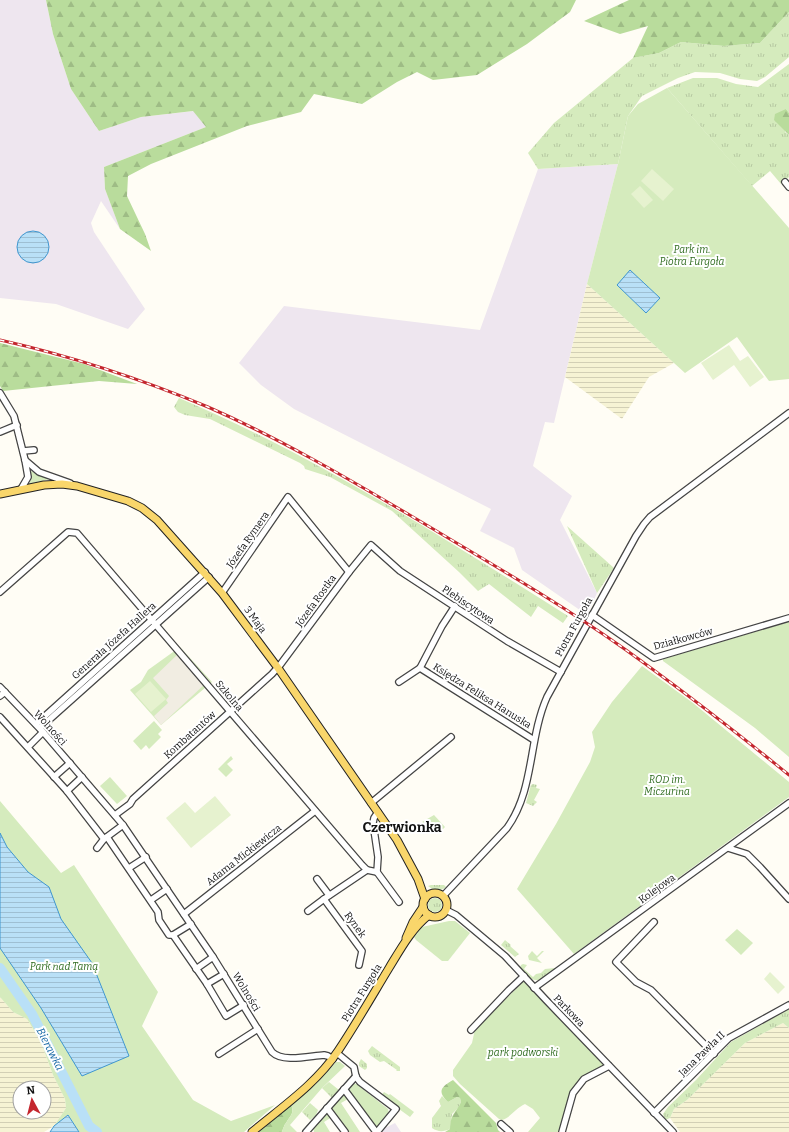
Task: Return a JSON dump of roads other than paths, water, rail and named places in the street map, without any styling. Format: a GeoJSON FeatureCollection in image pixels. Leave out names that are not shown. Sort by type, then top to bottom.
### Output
{"type":"FeatureCollection","features":[{"type":"Feature","properties":{"kind":"main road","name":"3 Maja"},"geometry":{"type":"LineString","coordinates":[[0,494],[48,484],[77,486],[128,501],[147,511],[160,523],[207,574],[278,668],[397,840],[418,879],[425,899]]}},
{"type":"Feature","properties":{"kind":"main road","name":"3 Maja"},"geometry":{"type":"LineString","coordinates":[[418,879],[434,893]]}},
{"type":"Feature","properties":{"kind":"main road"},"geometry":{"type":"LineString","coordinates":[[434,893],[443,896],[447,903],[446,910],[439,916],[429,915],[426,913],[423,907],[425,899],[428,895],[434,893]]}},
{"type":"Feature","properties":{"kind":"main road","name":"Piotra Furgoła"},"geometry":{"type":"LineString","coordinates":[[404,943],[413,922],[423,907]]}},
{"type":"Feature","properties":{"kind":"main road","name":"Piotra Furgoła"},"geometry":{"type":"LineString","coordinates":[[252,1132],[311,1083],[335,1056],[404,943],[422,921],[429,915]]}},
{"type":"Feature","properties":{"kind":"street"},"geometry":{"type":"LineString","coordinates":[[0,393],[14,416],[25,460],[28,477],[21,489]]}},
{"type":"Feature","properties":{"kind":"street","name":"Piotra Furgoła"},"geometry":{"type":"LineString","coordinates":[[443,896],[507,828],[514,818],[522,801],[528,779],[540,712],[592,615],[644,524],[665,506],[789,413]]}},
{"type":"Feature","properties":{"kind":"street"},"geometry":{"type":"LineString","coordinates":[[0,432],[17,425]]}},
{"type":"Feature","properties":{"kind":"street"},"geometry":{"type":"LineString","coordinates":[[23,451],[34,450]]}},
{"type":"Feature","properties":{"kind":"street"},"geometry":{"type":"LineString","coordinates":[[25,460],[39,472],[77,486]]}},
{"type":"Feature","properties":{"kind":"street","name":"Józefa Rymera"},"geometry":{"type":"LineString","coordinates":[[222,593],[288,497],[349,572]]}},
{"type":"Feature","properties":{"kind":"street","name":"Szkolna"},"geometry":{"type":"LineString","coordinates":[[0,592],[68,532],[78,533],[151,620],[367,870]]}},
{"type":"Feature","properties":{"kind":"street","name":"Józefa Rostka"},"geometry":{"type":"LineString","coordinates":[[278,668],[349,572],[371,545]]}},
{"type":"Feature","properties":{"kind":"street","name":"Plebiscytowa"},"geometry":{"type":"LineString","coordinates":[[371,545],[400,571],[507,641],[561,672]]}},
{"type":"Feature","properties":{"kind":"street","name":"Generała Józefa Hallera"},"geometry":{"type":"LineString","coordinates":[[40,728],[151,620],[207,574]]}},
{"type":"Feature","properties":{"kind":"street","name":"Generała Józefa Hallera"},"geometry":{"type":"LineString","coordinates":[[40,728],[156,625],[207,574]]}},
{"type":"Feature","properties":{"kind":"street","name":"Księdza Feliksa Hanuska"},"geometry":{"type":"LineString","coordinates":[[399,682],[420,668],[442,626],[455,606]]}},
{"type":"Feature","properties":{"kind":"street","name":"Działkowców"},"geometry":{"type":"LineString","coordinates":[[592,615],[654,658],[789,618]]}},
{"type":"Feature","properties":{"kind":"street","name":"Kombatantów"},"geometry":{"type":"LineString","coordinates":[[115,815],[130,804],[133,799],[191,749],[230,711],[278,668]]}},
{"type":"Feature","properties":{"kind":"street","name":"Księdza Feliksa Hanuska"},"geometry":{"type":"LineString","coordinates":[[420,668],[534,740]]}},
{"type":"Feature","properties":{"kind":"street","name":"Wolności"},"geometry":{"type":"LineString","coordinates":[[0,687],[2,694],[40,728],[123,825],[213,957],[272,1052],[279,1057],[284,1058],[324,1055],[335,1056]]}},
{"type":"Feature","properties":{"kind":"street"},"geometry":{"type":"LineString","coordinates":[[0,717],[67,791],[129,868],[158,912],[159,920],[169,935],[173,935],[207,984],[226,1016],[244,1005]]}},
{"type":"Feature","properties":{"kind":"street"},"geometry":{"type":"LineString","coordinates":[[28,747],[40,728]]}},
{"type":"Feature","properties":{"kind":"street"},"geometry":{"type":"LineString","coordinates":[[372,802],[451,737]]}},
{"type":"Feature","properties":{"kind":"street"},"geometry":{"type":"LineString","coordinates":[[54,777],[70,763]]}},
{"type":"Feature","properties":{"kind":"street"},"geometry":{"type":"LineString","coordinates":[[67,791],[82,777]]}},
{"type":"Feature","properties":{"kind":"street","name":"Kolejowa"},"geometry":{"type":"LineString","coordinates":[[534,988],[789,803]]}},
{"type":"Feature","properties":{"kind":"street","name":"Adama Mickiewicza"},"geometry":{"type":"LineString","coordinates":[[184,914],[315,811]]}},
{"type":"Feature","properties":{"kind":"street"},"geometry":{"type":"LineString","coordinates":[[378,812],[373,823],[378,857],[377,872],[399,902]]}},
{"type":"Feature","properties":{"kind":"street"},"geometry":{"type":"LineString","coordinates":[[97,848],[106,838],[123,825]]}},
{"type":"Feature","properties":{"kind":"street"},"geometry":{"type":"LineString","coordinates":[[728,848],[747,854],[760,866],[789,899]]}},
{"type":"Feature","properties":{"kind":"street"},"geometry":{"type":"LineString","coordinates":[[129,868],[146,857]]}},
{"type":"Feature","properties":{"kind":"street"},"geometry":{"type":"LineString","coordinates":[[308,911],[324,899],[340,891],[367,870],[377,872]]}},
{"type":"Feature","properties":{"kind":"street"},"geometry":{"type":"LineString","coordinates":[[317,879],[330,896]]}},
{"type":"Feature","properties":{"kind":"street"},"geometry":{"type":"LineString","coordinates":[[151,900],[168,889]]}},
{"type":"Feature","properties":{"kind":"street","name":"Rynek"},"geometry":{"type":"LineString","coordinates":[[324,899],[362,951],[359,965]]}},
{"type":"Feature","properties":{"kind":"street","name":"Parkowa"},"geometry":{"type":"LineString","coordinates":[[446,910],[494,946],[672,1132]]}},
{"type":"Feature","properties":{"kind":"street"},"geometry":{"type":"LineString","coordinates":[[654,922],[616,962],[636,982],[651,990],[714,1054]]}},
{"type":"Feature","properties":{"kind":"street"},"geometry":{"type":"LineString","coordinates":[[173,935],[191,924]]}},
{"type":"Feature","properties":{"kind":"street"},"geometry":{"type":"LineString","coordinates":[[196,969],[213,957]]}},
{"type":"Feature","properties":{"kind":"street"},"geometry":{"type":"LineString","coordinates":[[207,984],[224,974]]}},
{"type":"Feature","properties":{"kind":"street"},"geometry":{"type":"LineString","coordinates":[[471,1030],[524,976]]}},
{"type":"Feature","properties":{"kind":"street","name":"Jana Pawła II"},"geometry":{"type":"LineString","coordinates":[[654,1113],[730,1038],[789,1005]]}},
{"type":"Feature","properties":{"kind":"street"},"geometry":{"type":"LineString","coordinates":[[219,1054],[258,1029]]}},
{"type":"Feature","properties":{"kind":"street"},"geometry":{"type":"LineString","coordinates":[[335,1056],[353,1066],[356,1076],[361,1083],[396,1109],[376,1132],[344,1089]]}},
{"type":"Feature","properties":{"kind":"street"},"geometry":{"type":"LineString","coordinates":[[562,1132],[573,1092],[584,1079],[609,1066]]}},
{"type":"Feature","properties":{"kind":"street"},"geometry":{"type":"LineString","coordinates":[[309,1131],[356,1076]]}},
{"type":"Feature","properties":{"kind":"street"},"geometry":{"type":"LineString","coordinates":[[328,1108],[345,1132]]}},
{"type":"Feature","properties":{"kind":"street"},"geometry":{"type":"LineString","coordinates":[[501,1124],[510,1132]]}},
{"type":"Feature","properties":{"kind":"water"},"geometry":{"type":"Polygon","coordinates":[[[30,231],[36,231],[46,238],[49,247],[48,253],[42,260],[36,263],[30,263],[20,256],[17,250],[17,244],[24,234],[30,231]]]}},
{"type":"Feature","properties":{"kind":"water"},"geometry":{"type":"Polygon","coordinates":[[[630,270],[660,298],[646,313],[617,285],[630,270]]]}},
{"type":"Feature","properties":{"kind":"water"},"geometry":{"type":"Polygon","coordinates":[[[0,833],[7,847],[28,872],[49,887],[61,919],[92,963],[129,1056],[82,1076],[41,1008],[0,948],[0,833]]]}},
{"type":"Feature","properties":{"kind":"water"},"geometry":{"type":"Polygon","coordinates":[[[68,1115],[79,1132],[50,1132],[54,1126],[68,1115]]]}},
{"type":"Feature","properties":{"kind":"waterway","name":"Bierawka"},"geometry":{"type":"LineString","coordinates":[[0,968],[32,1014],[89,1126],[97,1132]]}},
{"type":"Feature","properties":{"kind":"railway"},"geometry":{"type":"LineString","coordinates":[[0,340],[53,353],[106,369],[157,387],[234,419],[312,459],[494,565],[600,632],[647,665],[729,727],[789,775]]}},
{"type":"Feature","properties":{"kind":"district","name":"Czerwionka"},"geometry":{"type":"Point","coordinates":[402,827]}},
{"type":"Feature","properties":{"kind":"park label","name":"Park im. Piotra Furgoła"},"geometry":{"type":"Point","coordinates":[692,256]}},
{"type":"Feature","properties":{"kind":"park label","name":"ROD im. Miczurina"},"geometry":{"type":"Point","coordinates":[667,786]}},
{"type":"Feature","properties":{"kind":"park label","name":"Park nad Tamą"},"geometry":{"type":"Point","coordinates":[64,967]}},
{"type":"Feature","properties":{"kind":"park label","name":"park podworski"},"geometry":{"type":"Point","coordinates":[523,1053]}}]}
